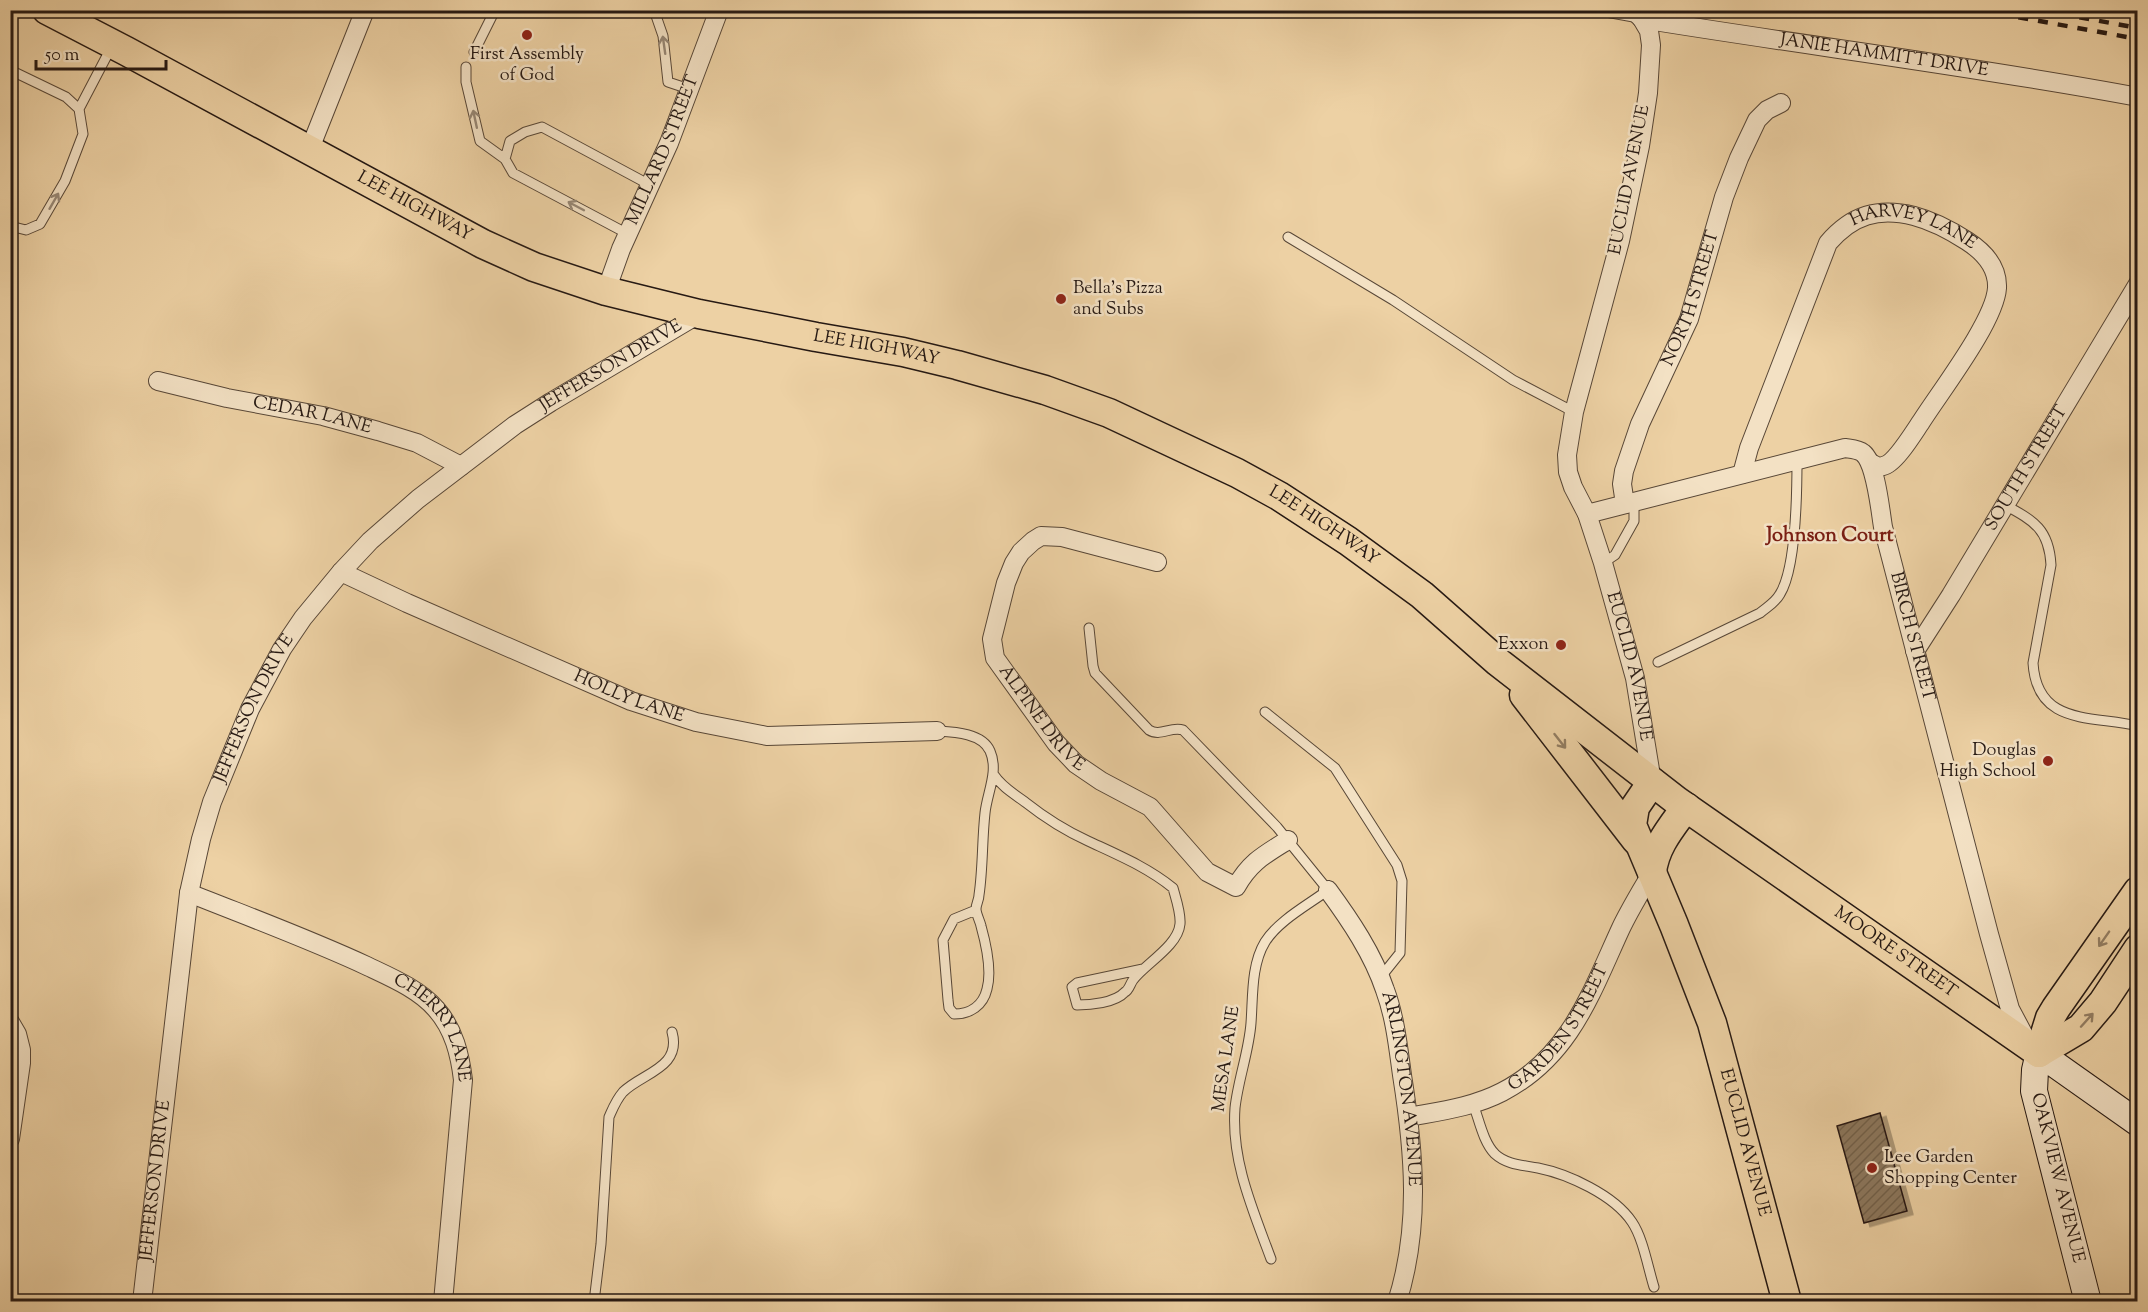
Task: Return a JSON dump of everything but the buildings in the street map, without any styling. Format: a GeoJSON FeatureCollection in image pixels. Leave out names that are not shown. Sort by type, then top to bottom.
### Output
{"type":"FeatureCollection","features":[{"type":"Feature","properties":{"kind":"main road","name":"LEE HIGHWAY"},"geometry":{"type":"LineString","coordinates":[[47,10],[483,244],[534,267],[606,291],[699,314],[935,359],[1047,390],[1109,412],[1237,473],[1279,496],[1348,541],[1422,595],[1498,662],[1652,782]]}},
{"type":"Feature","properties":{"kind":"main road"},"geometry":{"type":"LineString","coordinates":[[1498,662],[1636,840]]}},
{"type":"Feature","properties":{"kind":"main road","name":"MOORE STREET"},"geometry":{"type":"LineString","coordinates":[[1652,782],[2138,1123]]}},
{"type":"Feature","properties":{"kind":"main road","name":"EUCLID AVENUE"},"geometry":{"type":"LineString","coordinates":[[1652,782],[1635,807],[1632,825],[1636,840],[1652,872],[1712,1023],[1787,1302]]}},
{"type":"Feature","properties":{"kind":"main road"},"geometry":{"type":"LineString","coordinates":[[1652,872],[1658,848],[1686,807]]}},
{"type":"Feature","properties":{"kind":"main road"},"geometry":{"type":"LineString","coordinates":[[2039,1053],[2050,1018],[2056,1008],[2138,891]]}},
{"type":"Feature","properties":{"kind":"main road"},"geometry":{"type":"LineString","coordinates":[[2039,1053],[2081,1028],[2103,1002],[2138,949]]}},
{"type":"Feature","properties":{"kind":"main road","name":"OAKVIEW AVENUE"},"geometry":{"type":"LineString","coordinates":[[2039,1053],[2034,1091],[2088,1302]]}},
{"type":"Feature","properties":{"kind":"street"},"geometry":{"type":"LineString","coordinates":[[309,151],[365,10]]}},
{"type":"Feature","properties":{"kind":"street","name":"MILLARD STREET"},"geometry":{"type":"LineString","coordinates":[[606,291],[628,234],[669,143],[719,10]]}},
{"type":"Feature","properties":{"kind":"street","name":"JANIE HAMMITT DRIVE"},"geometry":{"type":"LineString","coordinates":[[1638,15],[2033,77],[2138,97]]}},
{"type":"Feature","properties":{"kind":"street","name":"EUCLID AVENUE"},"geometry":{"type":"LineString","coordinates":[[1638,15],[1649,31],[1651,45],[1648,93],[1640,146],[1620,241],[1574,412],[1567,455],[1568,472],[1587,514],[1603,563],[1635,678],[1652,782]]}},
{"type":"Feature","properties":{"kind":"street","name":"NORTH STREET"},"geometry":{"type":"LineString","coordinates":[[1630,503],[1622,484],[1624,471],[1640,424],[1689,319],[1724,196],[1757,120],[1767,110],[1781,103]]}},
{"type":"Feature","properties":{"kind":"street","name":"HARVEY LANE"},"geometry":{"type":"LineString","coordinates":[[1742,474],[1749,448],[1828,243],[1839,230],[1853,220],[1869,214],[1904,214],[1925,219],[1953,231],[1975,246],[1989,259],[1995,271],[1997,287],[1995,300],[1976,339],[1914,432],[1892,462],[1878,467],[1871,463]]}},
{"type":"Feature","properties":{"kind":"street","name":"SOUTH STREET"},"geometry":{"type":"LineString","coordinates":[[1915,651],[2138,284]]}},
{"type":"Feature","properties":{"kind":"street","name":"JEFFERSON DRIVE"},"geometry":{"type":"LineString","coordinates":[[142,1302],[189,893],[212,802],[250,709],[268,674],[303,618],[370,541],[461,465],[551,402],[699,314]]}},
{"type":"Feature","properties":{"kind":"street","name":"CEDAR LANE"},"geometry":{"type":"LineString","coordinates":[[158,381],[227,398],[323,416],[378,431],[417,443],[461,465]]}},
{"type":"Feature","properties":{"kind":"street"},"geometry":{"type":"LineString","coordinates":[[1587,514],[1845,448],[1855,449],[1864,454],[1871,463]]}},
{"type":"Feature","properties":{"kind":"street","name":"BIRCH STREET"},"geometry":{"type":"LineString","coordinates":[[1871,463],[1883,527],[2010,1009],[2020,1029],[2039,1053]]}},
{"type":"Feature","properties":{"kind":"street","name":"ALPINE DRIVE"},"geometry":{"type":"LineString","coordinates":[[1157,562],[1062,537],[1041,536],[1032,541],[1014,563],[1006,583],[992,639],[995,658],[1056,743],[1076,764],[1101,782],[1150,807],[1213,876],[1236,887],[1245,871],[1255,860],[1288,840]]}},
{"type":"Feature","properties":{"kind":"street","name":"HOLLY LANE"},"geometry":{"type":"LineString","coordinates":[[341,572],[631,701],[696,722],[767,736],[937,731]]}},
{"type":"Feature","properties":{"kind":"street","name":"GARDEN STREET"},"geometry":{"type":"LineString","coordinates":[[1409,1117],[1473,1104],[1502,1092],[1526,1077],[1555,1052],[1582,1013],[1623,925],[1652,872]]}},
{"type":"Feature","properties":{"kind":"street","name":"ARLINGTON AVENUE"},"geometry":{"type":"LineString","coordinates":[[1328,890],[1360,939],[1380,978],[1395,1026],[1409,1117],[1414,1202],[1410,1251],[1397,1302]]}},
{"type":"Feature","properties":{"kind":"street","name":"CHERRY LANE"},"geometry":{"type":"LineString","coordinates":[[189,893],[336,952],[379,972],[414,991],[434,1006],[451,1031],[460,1055],[463,1080],[442,1302]]}},
{"type":"Feature","properties":{"kind":"street"},"geometry":{"type":"LineString","coordinates":[[10,1022],[17,1034],[21,1063],[10,1139]]}},
{"type":"Feature","properties":{"kind":"lane"},"geometry":{"type":"LineString","coordinates":[[474,51],[495,10]]}},
{"type":"Feature","properties":{"kind":"lane"},"geometry":{"type":"LineString","coordinates":[[654,10],[663,36],[668,82],[688,89]]}},
{"type":"Feature","properties":{"kind":"lane"},"geometry":{"type":"LineString","coordinates":[[1595,10],[1638,15]]}},
{"type":"Feature","properties":{"kind":"lane"},"geometry":{"type":"LineString","coordinates":[[10,226],[26,230],[40,224],[65,181],[83,134],[79,109],[113,44]]}},
{"type":"Feature","properties":{"kind":"lane"},"geometry":{"type":"LineString","coordinates":[[466,67],[466,82],[480,141],[505,159],[513,173],[628,234]]}},
{"type":"Feature","properties":{"kind":"lane"},"geometry":{"type":"LineString","coordinates":[[10,70],[66,97],[79,109]]}},
{"type":"Feature","properties":{"kind":"lane"},"geometry":{"type":"LineString","coordinates":[[505,159],[510,141],[525,132],[542,127],[650,185]]}},
{"type":"Feature","properties":{"kind":"lane"},"geometry":{"type":"LineString","coordinates":[[1288,237],[1393,300],[1512,380],[1574,412]]}},
{"type":"Feature","properties":{"kind":"lane"},"geometry":{"type":"LineString","coordinates":[[1658,662],[1760,613],[1779,596],[1789,568],[1797,496],[1797,460]]}},
{"type":"Feature","properties":{"kind":"lane"},"geometry":{"type":"LineString","coordinates":[[1603,563],[1615,555],[1635,521],[1630,503]]}},
{"type":"Feature","properties":{"kind":"lane"},"geometry":{"type":"LineString","coordinates":[[2005,505],[2037,525],[2044,533],[2050,548],[2051,565],[2032,663],[2037,688],[2043,698],[2054,708],[2069,715],[2138,726]]}},
{"type":"Feature","properties":{"kind":"lane"},"geometry":{"type":"LineString","coordinates":[[1089,627],[1095,673],[1149,730],[1159,733],[1178,728],[1183,730],[1277,826],[1328,890]]}},
{"type":"Feature","properties":{"kind":"lane"},"geometry":{"type":"LineString","coordinates":[[1265,712],[1335,768],[1397,865],[1402,881],[1400,954],[1380,978]]}},
{"type":"Feature","properties":{"kind":"lane"},"geometry":{"type":"LineString","coordinates":[[937,731],[953,732],[978,739],[987,746],[991,753],[994,775],[999,783],[1044,816],[1086,841],[1156,874],[1173,888],[1180,925],[1175,937],[1132,981],[1125,993],[1111,1000],[1077,1005],[1072,987],[1077,983],[1143,969]]}},
{"type":"Feature","properties":{"kind":"lane"},"geometry":{"type":"LineString","coordinates":[[976,910],[954,920],[944,940],[949,1008],[954,1014],[962,1014],[979,1007],[987,990],[989,972],[982,928],[976,910],[986,802],[994,775]]}},
{"type":"Feature","properties":{"kind":"lane","name":"MESA LANE"},"geometry":{"type":"LineString","coordinates":[[1270,1259],[1240,1172],[1234,1121],[1235,1105],[1251,1025],[1251,1001],[1257,959],[1274,929],[1328,890]]}},
{"type":"Feature","properties":{"kind":"lane"},"geometry":{"type":"LineString","coordinates":[[594,1302],[602,1244],[609,1117],[615,1102],[625,1091],[664,1065],[671,1056],[672,1032]]}},
{"type":"Feature","properties":{"kind":"lane"},"geometry":{"type":"LineString","coordinates":[[1473,1104],[1488,1144],[1495,1154],[1505,1161],[1565,1176],[1594,1190],[1632,1221],[1654,1287]]}},
{"type":"Feature","properties":{"kind":"railway"},"geometry":{"type":"LineString","coordinates":[[1979,10],[2138,39]]}},
{"type":"Feature","properties":{"kind":"railway"},"geometry":{"type":"LineString","coordinates":[[2040,10],[2138,28]]}},
{"type":"Feature","properties":{"kind":"place","name":"First Assembly of God"},"geometry":{"type":"Point","coordinates":[527,35]}},
{"type":"Feature","properties":{"kind":"place","name":"Bella's Pizza and Subs"},"geometry":{"type":"Point","coordinates":[1061,299]}},
{"type":"Feature","properties":{"kind":"place","name":"Exxon"},"geometry":{"type":"Point","coordinates":[1561,645]}},
{"type":"Feature","properties":{"kind":"place","name":"Douglas High School"},"geometry":{"type":"Point","coordinates":[2048,761]}},
{"type":"Feature","properties":{"kind":"place","name":"Lee Garden Shopping Center"},"geometry":{"type":"Point","coordinates":[1872,1168]}},
{"type":"Feature","properties":{"kind":"district","name":"Johnson Court"},"geometry":{"type":"Point","coordinates":[1830,536]}}]}
